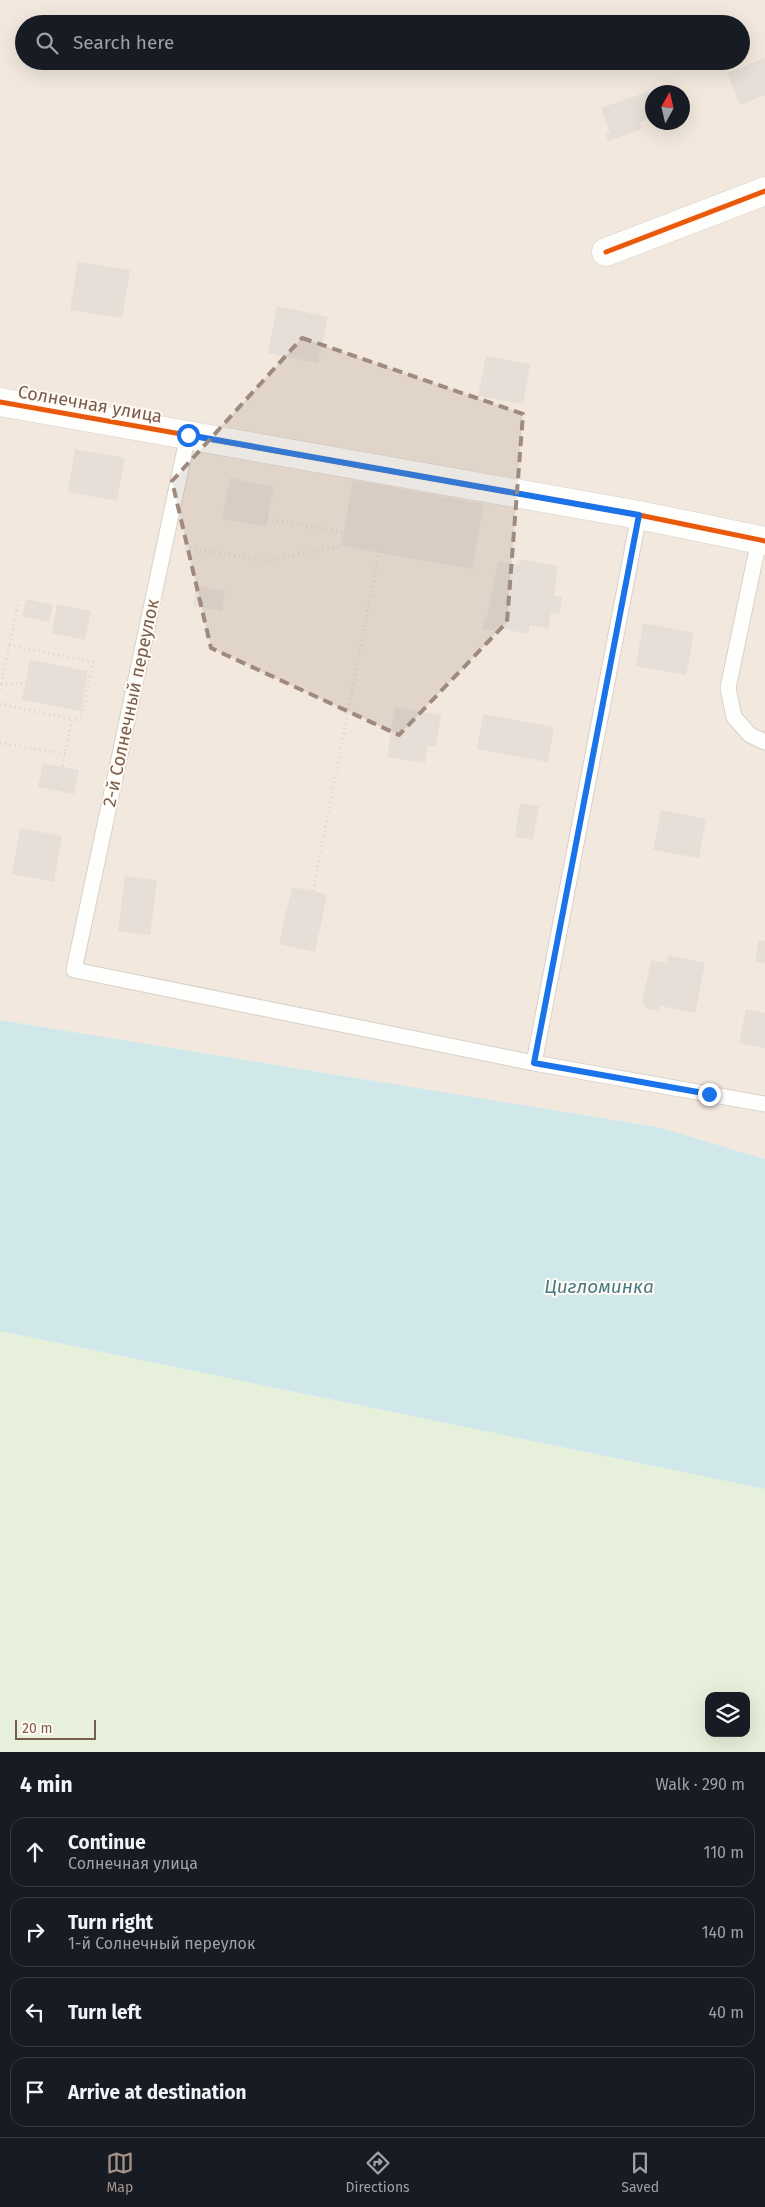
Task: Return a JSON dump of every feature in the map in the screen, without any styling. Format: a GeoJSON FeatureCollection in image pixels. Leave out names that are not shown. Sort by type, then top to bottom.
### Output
{"type":"FeatureCollection","features":[{"type":"Feature","properties":{"kind":"street"},"geometry":{"type":"LineString","coordinates":[[606,252],[765,191]]}},
{"type":"Feature","properties":{"kind":"street","name":"Солнечная улица"},"geometry":{"type":"LineString","coordinates":[[0,402],[639,515],[762,541]]}},
{"type":"Feature","properties":{"kind":"lane","name":"2-й Солнечный переулок"},"geometry":{"type":"LineString","coordinates":[[188,435],[74,970],[534,1063]]}},
{"type":"Feature","properties":{"kind":"lane"},"geometry":{"type":"LineString","coordinates":[[639,515],[534,1063],[765,1104]]}},
{"type":"Feature","properties":{"kind":"lane"},"geometry":{"type":"LineString","coordinates":[[762,541],[728,688],[734,717],[750,735],[765,742]]}},
{"type":"Feature","properties":{"kind":"path"},"geometry":{"type":"LineString","coordinates":[[268,519],[344,532]]}},
{"type":"Feature","properties":{"kind":"path"},"geometry":{"type":"LineString","coordinates":[[184,547],[263,561],[341,546]]}},
{"type":"Feature","properties":{"kind":"path"},"geometry":{"type":"LineString","coordinates":[[314,891],[379,552]]}},
{"type":"Feature","properties":{"kind":"path"},"geometry":{"type":"LineString","coordinates":[[0,689],[18,604]]}},
{"type":"Feature","properties":{"kind":"path"},"geometry":{"type":"LineString","coordinates":[[0,704],[81,720],[93,662],[9,645]]}},
{"type":"Feature","properties":{"kind":"path"},"geometry":{"type":"LineString","coordinates":[[1,684],[25,683]]}},
{"type":"Feature","properties":{"kind":"path"},"geometry":{"type":"LineString","coordinates":[[62,767],[72,719]]}},
{"type":"Feature","properties":{"kind":"path"},"geometry":{"type":"LineString","coordinates":[[0,743],[66,754]]}},
{"type":"Feature","properties":{"kind":"highlighted area"},"geometry":{"type":"Polygon","coordinates":[[[302,338],[523,414],[507,622],[399,735],[211,648],[172,481],[302,338]]]}},
{"type":"Feature","properties":{"kind":"shaded area"},"geometry":{"type":"Polygon","coordinates":[[[0,0],[765,0],[765,1159],[658,1127],[0,1020],[0,0]]]}},
{"type":"Feature","properties":{"kind":"green space"},"geometry":{"type":"Polygon","coordinates":[[[0,1331],[765,1489],[765,1752],[0,1752],[0,1331]]]}},
{"type":"Feature","properties":{"kind":"water","name":"Цигломинка"},"geometry":{"type":"Polygon","coordinates":[[[0,1020],[658,1127],[765,1159],[765,1489],[0,1331],[0,1020]]]}},
{"type":"Feature","properties":{"kind":"building"},"geometry":{"type":"Polygon","coordinates":[[[765,58],[765,95],[740,105],[727,73],[735,70],[750,70],[750,64],[765,58]]]}},
{"type":"Feature","properties":{"kind":"building"},"geometry":{"type":"Polygon","coordinates":[[[645,93],[645,120],[640,122],[642,129],[608,141],[606,134],[610,133],[601,108],[645,93]]]}},
{"type":"Feature","properties":{"kind":"building"},"geometry":{"type":"Polygon","coordinates":[[[78,262],[130,270],[122,318],[70,310],[78,262]]]}},
{"type":"Feature","properties":{"kind":"building"},"geometry":{"type":"Polygon","coordinates":[[[277,306],[328,317],[318,363],[268,353],[277,306]]]}},
{"type":"Feature","properties":{"kind":"building"},"geometry":{"type":"Polygon","coordinates":[[[486,356],[530,364],[523,404],[478,396],[486,356]]]}},
{"type":"Feature","properties":{"kind":"building"},"geometry":{"type":"Polygon","coordinates":[[[75,449],[125,458],[117,501],[68,492],[75,449]]]}},
{"type":"Feature","properties":{"kind":"building"},"geometry":{"type":"Polygon","coordinates":[[[230,478],[274,487],[266,527],[222,519],[230,478]]]}},
{"type":"Feature","properties":{"kind":"building"},"geometry":{"type":"Polygon","coordinates":[[[353,480],[484,504],[472,569],[341,546],[353,480]]]}},
{"type":"Feature","properties":{"kind":"building"},"geometry":{"type":"Polygon","coordinates":[[[520,559],[558,566],[554,596],[562,597],[559,614],[551,613],[548,629],[530,625],[528,634],[496,627],[495,631],[482,629],[484,617],[487,618],[498,561],[519,565],[520,559]]]}},
{"type":"Feature","properties":{"kind":"building"},"geometry":{"type":"Polygon","coordinates":[[[197,586],[225,591],[222,611],[193,606],[197,586]]]}},
{"type":"Feature","properties":{"kind":"building"},"geometry":{"type":"Polygon","coordinates":[[[26,599],[53,605],[49,622],[22,616],[26,599]]]}},
{"type":"Feature","properties":{"kind":"building"},"geometry":{"type":"Polygon","coordinates":[[[57,604],[91,611],[85,640],[52,633],[57,604]]]}},
{"type":"Feature","properties":{"kind":"building"},"geometry":{"type":"Polygon","coordinates":[[[643,623],[694,633],[686,675],[636,666],[643,623]]]}},
{"type":"Feature","properties":{"kind":"building"},"geometry":{"type":"Polygon","coordinates":[[[30,660],[88,671],[81,711],[22,700],[30,660]]]}},
{"type":"Feature","properties":{"kind":"building"},"geometry":{"type":"Polygon","coordinates":[[[395,707],[441,715],[436,747],[428,745],[425,763],[387,757],[395,707]]]}},
{"type":"Feature","properties":{"kind":"building"},"geometry":{"type":"Polygon","coordinates":[[[483,714],[554,727],[548,762],[477,749],[483,714]]]}},
{"type":"Feature","properties":{"kind":"building"},"geometry":{"type":"Polygon","coordinates":[[[43,763],[79,770],[74,794],[38,787],[43,763]]]}},
{"type":"Feature","properties":{"kind":"building"},"geometry":{"type":"Polygon","coordinates":[[[520,803],[539,806],[533,840],[515,837],[520,803]]]}},
{"type":"Feature","properties":{"kind":"building"},"geometry":{"type":"Polygon","coordinates":[[[661,810],[706,819],[699,858],[653,850],[661,810]]]}},
{"type":"Feature","properties":{"kind":"building"},"geometry":{"type":"Polygon","coordinates":[[[20,828],[62,836],[54,882],[12,874],[20,828]]]}},
{"type":"Feature","properties":{"kind":"building"},"geometry":{"type":"Polygon","coordinates":[[[125,876],[157,880],[150,935],[118,931],[125,876]]]}},
{"type":"Feature","properties":{"kind":"building"},"geometry":{"type":"Polygon","coordinates":[[[292,887],[327,894],[315,952],[279,944],[292,887]]]}},
{"type":"Feature","properties":{"kind":"building"},"geometry":{"type":"Polygon","coordinates":[[[759,940],[765,941],[765,963],[755,962],[759,940]]]}},
{"type":"Feature","properties":{"kind":"building"},"geometry":{"type":"Polygon","coordinates":[[[668,955],[705,963],[695,1013],[660,1006],[659,1011],[644,1008],[645,1003],[642,1003],[651,960],[667,963],[668,955]]]}},
{"type":"Feature","properties":{"kind":"building"},"geometry":{"type":"Polygon","coordinates":[[[746,1009],[765,1013],[765,1048],[739,1043],[746,1009]]]}},
{"type":"Feature","properties":{"kind":"cycle path"},"geometry":{"type":"LineString","coordinates":[[606,252],[765,191]]}},
{"type":"Feature","properties":{"kind":"cycle path"},"geometry":{"type":"LineString","coordinates":[[0,402],[639,515],[765,541]]}},
{"type":"Feature","properties":{"kind":"route"},"geometry":{"type":"LineString","coordinates":[[188,435],[639,515],[534,1063],[709,1094]]}}]}
